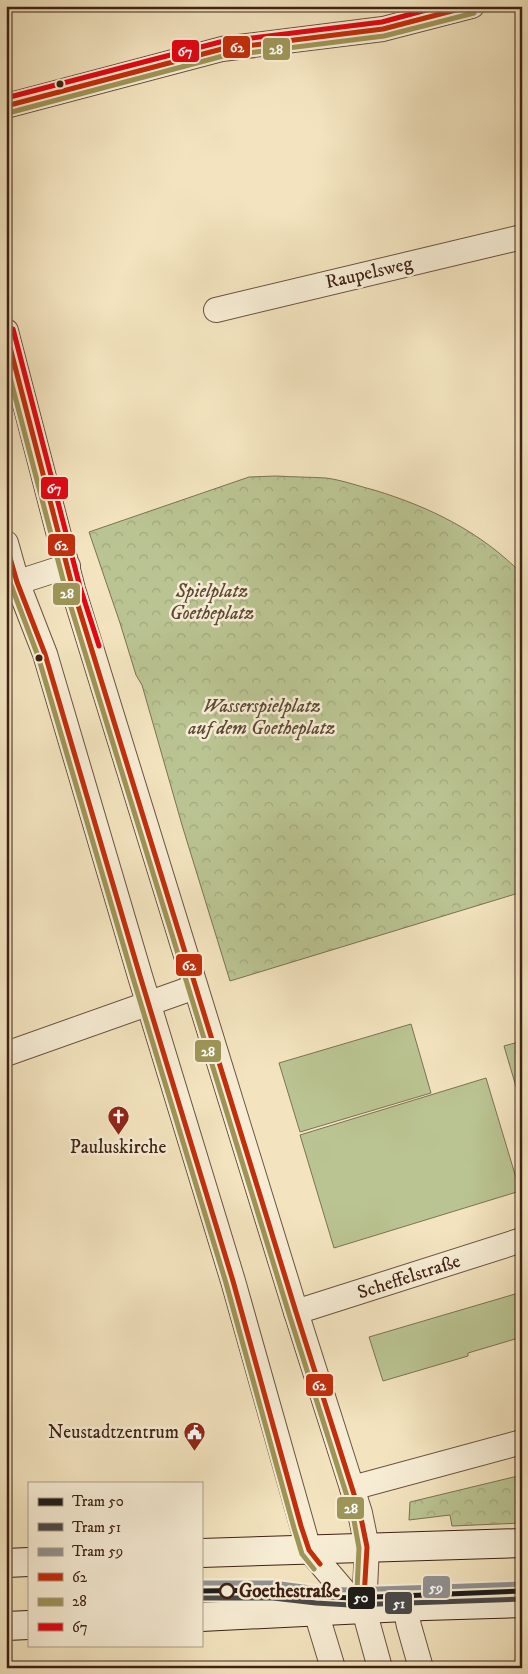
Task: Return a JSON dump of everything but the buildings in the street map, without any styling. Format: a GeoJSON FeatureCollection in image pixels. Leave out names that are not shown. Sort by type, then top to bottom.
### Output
{"type":"FeatureCollection","features":[{"type":"Feature","properties":{"kind":"street"},"geometry":{"type":"LineString","coordinates":[[6,106],[222,49],[383,29],[472,6]]}},
{"type":"Feature","properties":{"kind":"street","name":"Raupelsweg"},"geometry":{"type":"LineString","coordinates":[[216,310],[522,237]]}},
{"type":"Feature","properties":{"kind":"street"},"geometry":{"type":"LineString","coordinates":[[6,332],[73,589],[195,987],[360,1513],[367,1547],[364,1610],[380,1668]]}},
{"type":"Feature","properties":{"kind":"street"},"geometry":{"type":"LineString","coordinates":[[6,542],[11,584],[45,654],[233,1282],[309,1550],[350,1598],[364,1610]]}},
{"type":"Feature","properties":{"kind":"street"},"geometry":{"type":"LineString","coordinates":[[11,584],[68,566]]}},
{"type":"Feature","properties":{"kind":"street"},"geometry":{"type":"LineString","coordinates":[[6,1054],[195,987]]}},
{"type":"Feature","properties":{"kind":"street","name":"Scheffelstraße"},"geometry":{"type":"LineString","coordinates":[[296,1312],[522,1240]]}},
{"type":"Feature","properties":{"kind":"street"},"geometry":{"type":"LineString","coordinates":[[352,1488],[522,1442]]}},
{"type":"Feature","properties":{"kind":"street"},"geometry":{"type":"LineString","coordinates":[[202,1554],[522,1543]]}},
{"type":"Feature","properties":{"kind":"street"},"geometry":{"type":"LineString","coordinates":[[6,1563],[28,1562]]}},
{"type":"Feature","properties":{"kind":"street"},"geometry":{"type":"LineString","coordinates":[[202,1617],[522,1603]]}},
{"type":"Feature","properties":{"kind":"street"},"geometry":{"type":"LineString","coordinates":[[405,1607],[408,1626],[421,1668]]}},
{"type":"Feature","properties":{"kind":"street"},"geometry":{"type":"LineString","coordinates":[[316,1612],[334,1668]]}},
{"type":"Feature","properties":{"kind":"street"},"geometry":{"type":"LineString","coordinates":[[6,1626],[28,1625]]}},
{"type":"Feature","properties":{"kind":"green space"},"geometry":{"type":"Polygon","coordinates":[[[276,476],[332,479],[374,490],[415,504],[472,533],[522,574],[522,892],[230,981],[182,825],[142,685],[136,675],[89,532],[249,477],[276,476]]]}},
{"type":"Feature","properties":{"kind":"green space"},"geometry":{"type":"Polygon","coordinates":[[[411,1024],[431,1093],[300,1132],[279,1063],[411,1024]]]}},
{"type":"Feature","properties":{"kind":"green space"},"geometry":{"type":"Polygon","coordinates":[[[522,1041],[522,1107],[504,1046],[522,1041]]]}},
{"type":"Feature","properties":{"kind":"green space"},"geometry":{"type":"Polygon","coordinates":[[[486,1078],[520,1191],[334,1248],[300,1135],[486,1078]]]}},
{"type":"Feature","properties":{"kind":"green space"},"geometry":{"type":"Polygon","coordinates":[[[522,1292],[522,1337],[468,1353],[468,1356],[383,1381],[369,1337],[522,1292]]]}},
{"type":"Feature","properties":{"kind":"green space"},"geometry":{"type":"Polygon","coordinates":[[[522,1475],[522,1523],[452,1526],[450,1515],[409,1520],[410,1502],[522,1475]]]}},
{"type":"Feature","properties":{"kind":"tram line","name":"59"},"geometry":{"type":"LineString","coordinates":[[202,1583],[273,1583],[318,1589],[350,1590],[522,1584]]}},
{"type":"Feature","properties":{"kind":"tram line","name":"50"},"geometry":{"type":"LineString","coordinates":[[202,1591],[273,1590],[350,1598],[522,1591]]}},
{"type":"Feature","properties":{"kind":"tram line","name":"51"},"geometry":{"type":"LineString","coordinates":[[202,1598],[273,1598],[350,1605],[522,1599]]}},
{"type":"Feature","properties":{"kind":"transit line","name":"67"},"geometry":{"type":"LineString","coordinates":[[6,98],[220,42],[382,22],[441,6]]}},
{"type":"Feature","properties":{"kind":"transit line","name":"62"},"geometry":{"type":"LineString","coordinates":[[6,106],[222,49],[383,29],[471,6]]}},
{"type":"Feature","properties":{"kind":"transit line","name":"28"},"geometry":{"type":"LineString","coordinates":[[8,113],[223,56],[384,36],[474,13]]}},
{"type":"Feature","properties":{"kind":"transit line","name":"67"},"geometry":{"type":"LineString","coordinates":[[13,329],[80,587],[99,646]]}},
{"type":"Feature","properties":{"kind":"transit line","name":"62"},"geometry":{"type":"LineString","coordinates":[[6,332],[73,589],[360,1513],[367,1547],[364,1598]]}},
{"type":"Feature","properties":{"kind":"transit line","name":"28"},"geometry":{"type":"LineString","coordinates":[[6,362],[66,591],[353,1515],[359,1548],[357,1590],[318,1589],[273,1583],[202,1583]]}},
{"type":"Feature","properties":{"kind":"transit line","name":"62"},"geometry":{"type":"LineString","coordinates":[[6,544],[17,582],[45,654],[233,1281],[301,1526],[309,1550],[320,1564]]}},
{"type":"Feature","properties":{"kind":"transit line","name":"28"},"geometry":{"type":"LineString","coordinates":[[6,572],[38,656],[226,1283],[302,1554],[314,1569]]}},
{"type":"Feature","properties":{"kind":"transit line","name":"62"},"geometry":{"type":"LineString","coordinates":[[202,1591],[273,1590],[317,1596],[364,1598]]}},
{"type":"Feature","properties":{"kind":"place","name":"Pauluskirche"},"geometry":{"type":"Point","coordinates":[118,1135]}},
{"type":"Feature","properties":{"kind":"place","name":"Neustadtzentrum"},"geometry":{"type":"Point","coordinates":[195,1451]}},
{"type":"Feature","properties":{"kind":"place","name":"Goethestraße"},"geometry":{"type":"Point","coordinates":[227,1591]}},
{"type":"Feature","properties":{"kind":"park label","name":"Spielplatz Goetheplatz"},"geometry":{"type":"Point","coordinates":[212,602]}},
{"type":"Feature","properties":{"kind":"park label","name":"Wasserspielplatz auf dem Goetheplatz"},"geometry":{"type":"Point","coordinates":[262,717]}}]}
